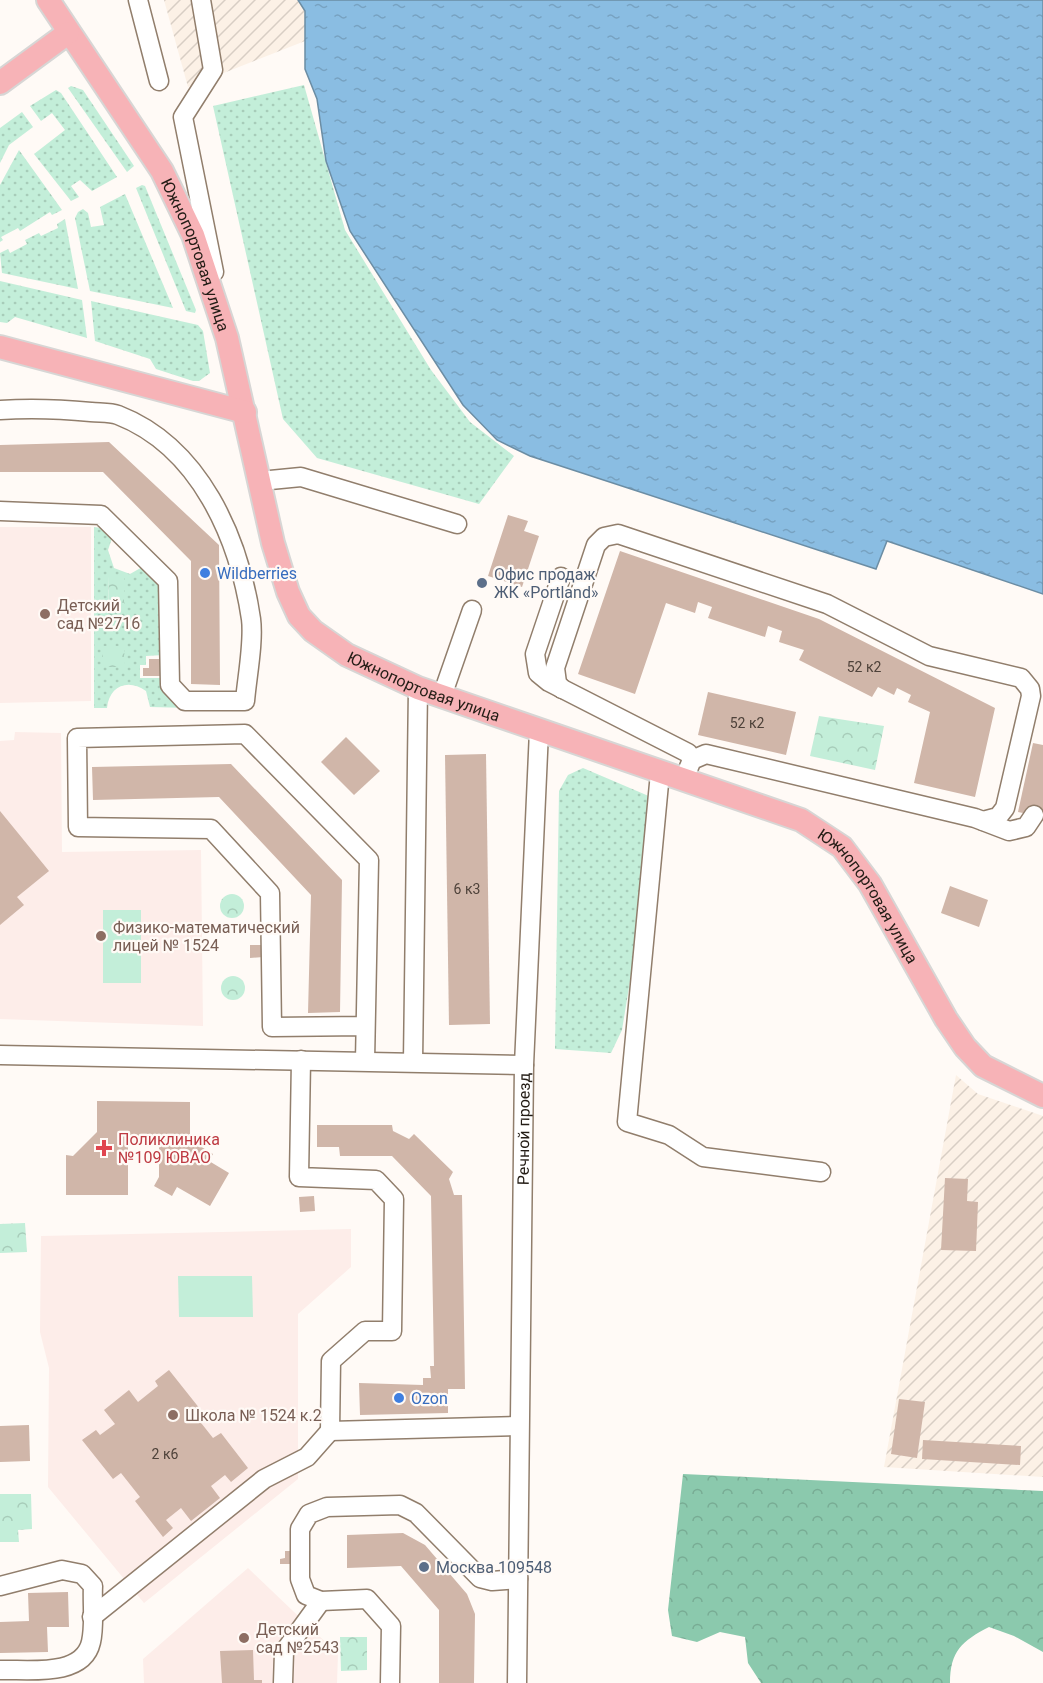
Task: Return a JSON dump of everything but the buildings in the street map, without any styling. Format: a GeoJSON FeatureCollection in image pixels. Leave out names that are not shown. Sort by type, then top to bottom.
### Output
{"type":"FeatureCollection","features":[{"type":"Feature","properties":{"kind":"main road","name":"Южнопортовая улица"},"geometry":{"type":"LineString","coordinates":[[48,0],[162,171],[193,235],[227,338],[246,412],[273,543],[298,616],[313,632],[347,655],[417,688],[801,820],[842,847],[870,884],[945,1019],[965,1047],[983,1066],[1043,1096]]}},
{"type":"Feature","properties":{"kind":"main road"},"geometry":{"type":"LineString","coordinates":[[0,82],[68,33]]}},
{"type":"Feature","properties":{"kind":"main road"},"geometry":{"type":"LineString","coordinates":[[0,347],[246,412]]}},
{"type":"Feature","properties":{"kind":"street"},"geometry":{"type":"LineString","coordinates":[[138,0],[159,81]]}},
{"type":"Feature","properties":{"kind":"street"},"geometry":{"type":"LineString","coordinates":[[201,0],[213,70],[183,117],[227,338]]}},
{"type":"Feature","properties":{"kind":"street"},"geometry":{"type":"LineString","coordinates":[[0,410],[43,407],[116,414],[146,429],[181,460],[215,502],[233,541],[251,621],[245,701],[185,701],[170,685],[168,581],[101,515],[0,511]]}},
{"type":"Feature","properties":{"kind":"street"},"geometry":{"type":"LineString","coordinates":[[260,481],[301,477],[457,524]]}},
{"type":"Feature","properties":{"kind":"street"},"geometry":{"type":"LineString","coordinates":[[562,688],[557,682],[555,668],[596,545],[604,537],[618,534],[827,604],[929,656],[1021,678],[1030,689],[1031,696],[1005,808],[998,817],[983,821]]}},
{"type":"Feature","properties":{"kind":"street"},"geometry":{"type":"LineString","coordinates":[[561,577],[534,659],[538,673],[543,679],[688,753],[692,760]]}},
{"type":"Feature","properties":{"kind":"street"},"geometry":{"type":"LineString","coordinates":[[442,696],[472,610]]}},
{"type":"Feature","properties":{"kind":"street"},"geometry":{"type":"LineString","coordinates":[[413,1062],[417,688]]}},
{"type":"Feature","properties":{"kind":"street"},"geometry":{"type":"LineString","coordinates":[[524,1065],[539,731]]}},
{"type":"Feature","properties":{"kind":"street"},"geometry":{"type":"LineString","coordinates":[[365,1026],[272,1027],[270,893],[211,829],[78,827],[77,738],[245,734],[369,860],[365,1061]]}},
{"type":"Feature","properties":{"kind":"street"},"geometry":{"type":"LineString","coordinates":[[683,781],[692,760],[706,754],[983,821],[1009,831],[1026,827],[1034,815]]}},
{"type":"Feature","properties":{"kind":"street"},"geometry":{"type":"LineString","coordinates":[[660,773],[627,1122],[669,1135],[703,1157],[821,1172]]}},
{"type":"Feature","properties":{"kind":"street","name":"Речной проезд"},"geometry":{"type":"LineString","coordinates":[[0,1055],[524,1065],[518,1426],[517,1683]]}},
{"type":"Feature","properties":{"kind":"street"},"geometry":{"type":"LineString","coordinates":[[92,1617],[264,1479],[307,1457],[330,1431],[331,1361],[365,1331],[392,1331],[394,1199],[376,1180],[299,1177],[301,1060]]}},
{"type":"Feature","properties":{"kind":"street"},"geometry":{"type":"LineString","coordinates":[[330,1431],[518,1426]]}},
{"type":"Feature","properties":{"kind":"street"},"geometry":{"type":"LineString","coordinates":[[390,1683],[391,1626],[367,1599],[321,1601],[306,1594],[300,1579],[300,1529],[309,1514],[327,1507],[400,1505],[416,1513],[480,1578],[492,1581],[518,1579]]}},
{"type":"Feature","properties":{"kind":"street"},"geometry":{"type":"LineString","coordinates":[[0,1587],[62,1570],[82,1574],[93,1586],[91,1643],[81,1659],[41,1676],[0,1670]]}},
{"type":"Feature","properties":{"kind":"street"},"geometry":{"type":"LineString","coordinates":[[283,1683],[284,1652],[321,1601]]}},
{"type":"Feature","properties":{"kind":"shaded area"},"geometry":{"type":"Polygon","coordinates":[[[164,0],[298,0],[305,11],[305,41],[188,87],[164,0]]]}},
{"type":"Feature","properties":{"kind":"shaded area","name":"Детский сад №2716"},"geometry":{"type":"Polygon","coordinates":[[[0,527],[91,527],[91,701],[0,703],[0,527]]]}},
{"type":"Feature","properties":{"kind":"shaded area","name":"Физико-математический лицей № 1524"},"geometry":{"type":"Polygon","coordinates":[[[15,732],[61,733],[62,852],[201,850],[203,1026],[0,1019],[0,741],[14,740],[15,732]]]}},
{"type":"Feature","properties":{"kind":"shaded area"},"geometry":{"type":"Polygon","coordinates":[[[956,1075],[978,1094],[1043,1116],[1043,1477],[884,1467],[956,1075]]]}},
{"type":"Feature","properties":{"kind":"shaded area","name":"Школа № 1524 к.2"},"geometry":{"type":"Polygon","coordinates":[[[351,1229],[351,1267],[298,1314],[298,1479],[144,1603],[48,1487],[49,1368],[40,1332],[41,1236],[351,1229]]]}},
{"type":"Feature","properties":{"kind":"shaded area","name":"Детский сад №2543"},"geometry":{"type":"Polygon","coordinates":[[[248,1568],[338,1654],[337,1683],[144,1683],[143,1659],[248,1568]]]}},
{"type":"Feature","properties":{"kind":"green space"},"geometry":{"type":"Polygon","coordinates":[[[304,85],[345,230],[431,370],[470,422],[514,456],[479,504],[317,458],[283,419],[213,106],[304,85]]]}},
{"type":"Feature","properties":{"kind":"green space"},"geometry":{"type":"Polygon","coordinates":[[[71,86],[83,90],[134,166],[127,172],[68,88],[71,86]]]}},
{"type":"Feature","properties":{"kind":"green space"},"geometry":{"type":"Polygon","coordinates":[[[56,90],[61,93],[117,177],[92,191],[80,180],[71,186],[79,197],[71,201],[34,154],[65,130],[52,113],[41,121],[30,106],[56,90]]]}},
{"type":"Feature","properties":{"kind":"green space"},"geometry":{"type":"Polygon","coordinates":[[[22,112],[33,127],[9,145],[0,163],[0,128],[22,112]]]}},
{"type":"Feature","properties":{"kind":"green space"},"geometry":{"type":"Polygon","coordinates":[[[19,150],[62,210],[52,215],[50,212],[20,231],[18,228],[1,237],[3,240],[0,242],[0,185],[19,150]]]}},
{"type":"Feature","properties":{"kind":"green space"},"geometry":{"type":"Polygon","coordinates":[[[145,186],[196,310],[195,313],[186,311],[136,188],[145,186]]]}},
{"type":"Feature","properties":{"kind":"green space"},"geometry":{"type":"Polygon","coordinates":[[[125,194],[173,308],[90,291],[75,218],[83,209],[88,213],[91,227],[104,225],[100,207],[125,194]]]}},
{"type":"Feature","properties":{"kind":"green space"},"geometry":{"type":"Polygon","coordinates":[[[65,219],[78,289],[2,273],[0,253],[8,249],[10,253],[27,244],[25,240],[58,228],[57,224],[65,219]]]}},
{"type":"Feature","properties":{"kind":"green space"},"geometry":{"type":"Polygon","coordinates":[[[0,281],[82,300],[87,338],[15,317],[7,323],[0,322],[0,281]]]}},
{"type":"Feature","properties":{"kind":"green space"},"geometry":{"type":"Polygon","coordinates":[[[91,301],[198,325],[203,331],[210,373],[199,381],[193,381],[156,369],[150,359],[95,341],[91,301]]]}},
{"type":"Feature","properties":{"kind":"green space"},"geometry":{"type":"Polygon","coordinates":[[[94,527],[101,528],[112,538],[108,550],[114,568],[130,574],[144,566],[162,584],[164,655],[146,656],[146,665],[140,665],[140,678],[164,678],[165,694],[190,708],[150,707],[146,691],[133,685],[126,685],[120,686],[111,694],[107,708],[94,708],[94,527]],[[109,576],[108,613],[118,614],[124,577],[109,576]]]}},
{"type":"Feature","properties":{"kind":"green space"},"geometry":{"type":"Polygon","coordinates":[[[109,576],[124,576],[124,610],[118,614],[108,614],[109,576]]]}},
{"type":"Feature","properties":{"kind":"green space"},"geometry":{"type":"Polygon","coordinates":[[[102,646],[124,646],[125,667],[102,667],[102,646]]]}},
{"type":"Feature","properties":{"kind":"green space"},"geometry":{"type":"Polygon","coordinates":[[[819,716],[884,726],[875,770],[810,756],[819,716]]]}},
{"type":"Feature","properties":{"kind":"green space"},"geometry":{"type":"Polygon","coordinates":[[[583,768],[651,797],[636,944],[622,1030],[611,1053],[555,1049],[559,791],[568,775],[583,768]]]}},
{"type":"Feature","properties":{"kind":"green space"},"geometry":{"type":"Polygon","coordinates":[[[232,894],[241,897],[244,906],[241,915],[232,918],[223,915],[220,906],[223,897],[232,894]]]}},
{"type":"Feature","properties":{"kind":"green space"},"geometry":{"type":"Polygon","coordinates":[[[103,910],[141,910],[141,983],[103,983],[103,910]]]}},
{"type":"Feature","properties":{"kind":"green space"},"geometry":{"type":"Polygon","coordinates":[[[233,976],[242,979],[245,988],[242,997],[233,1000],[224,997],[221,988],[224,979],[233,976]]]}},
{"type":"Feature","properties":{"kind":"green space"},"geometry":{"type":"Polygon","coordinates":[[[25,1223],[27,1252],[0,1253],[0,1224],[25,1223]]]}},
{"type":"Feature","properties":{"kind":"green space"},"geometry":{"type":"Polygon","coordinates":[[[178,1276],[252,1276],[253,1317],[179,1317],[178,1276]]]}},
{"type":"Feature","properties":{"kind":"green space"},"geometry":{"type":"Polygon","coordinates":[[[683,1474],[1043,1491],[1043,1652],[1014,1636],[989,1627],[959,1648],[952,1663],[950,1683],[761,1683],[748,1663],[745,1637],[720,1632],[697,1642],[672,1636],[668,1610],[683,1474]]]}},
{"type":"Feature","properties":{"kind":"green space"},"geometry":{"type":"Polygon","coordinates":[[[0,1494],[31,1494],[32,1529],[18,1530],[19,1542],[0,1542],[0,1494]]]}},
{"type":"Feature","properties":{"kind":"green space"},"geometry":{"type":"Polygon","coordinates":[[[340,1637],[367,1637],[367,1670],[341,1671],[340,1637]]]}},
{"type":"Feature","properties":{"kind":"water"},"geometry":{"type":"Polygon","coordinates":[[[298,0],[1043,0],[1043,594],[887,541],[876,569],[530,456],[497,440],[463,405],[350,231],[326,161],[317,99],[305,69],[305,11],[298,0]]]}},
{"type":"Feature","properties":{"kind":"place","name":"Wildberries"},"geometry":{"type":"Point","coordinates":[205,573]}},
{"type":"Feature","properties":{"kind":"place","name":"Офис продаж ЖК «Portland»"},"geometry":{"type":"Point","coordinates":[482,583]}},
{"type":"Feature","properties":{"kind":"place","name":"Детский сад №2716"},"geometry":{"type":"Point","coordinates":[45,614]}},
{"type":"Feature","properties":{"kind":"place","name":"Физико-математический лицей № 1524"},"geometry":{"type":"Point","coordinates":[101,936]}},
{"type":"Feature","properties":{"kind":"place","name":"Поликлиника №109 ЮВАО"},"geometry":{"type":"Point","coordinates":[104,1148]}},
{"type":"Feature","properties":{"kind":"place","name":"Ozon"},"geometry":{"type":"Point","coordinates":[399,1398]}},
{"type":"Feature","properties":{"kind":"place","name":"Школа № 1524 к.2"},"geometry":{"type":"Point","coordinates":[173,1415]}},
{"type":"Feature","properties":{"kind":"place","name":"Москва 109548"},"geometry":{"type":"Point","coordinates":[424,1567]}},
{"type":"Feature","properties":{"kind":"place","name":"Детский сад №2543"},"geometry":{"type":"Point","coordinates":[244,1638]}}]}
